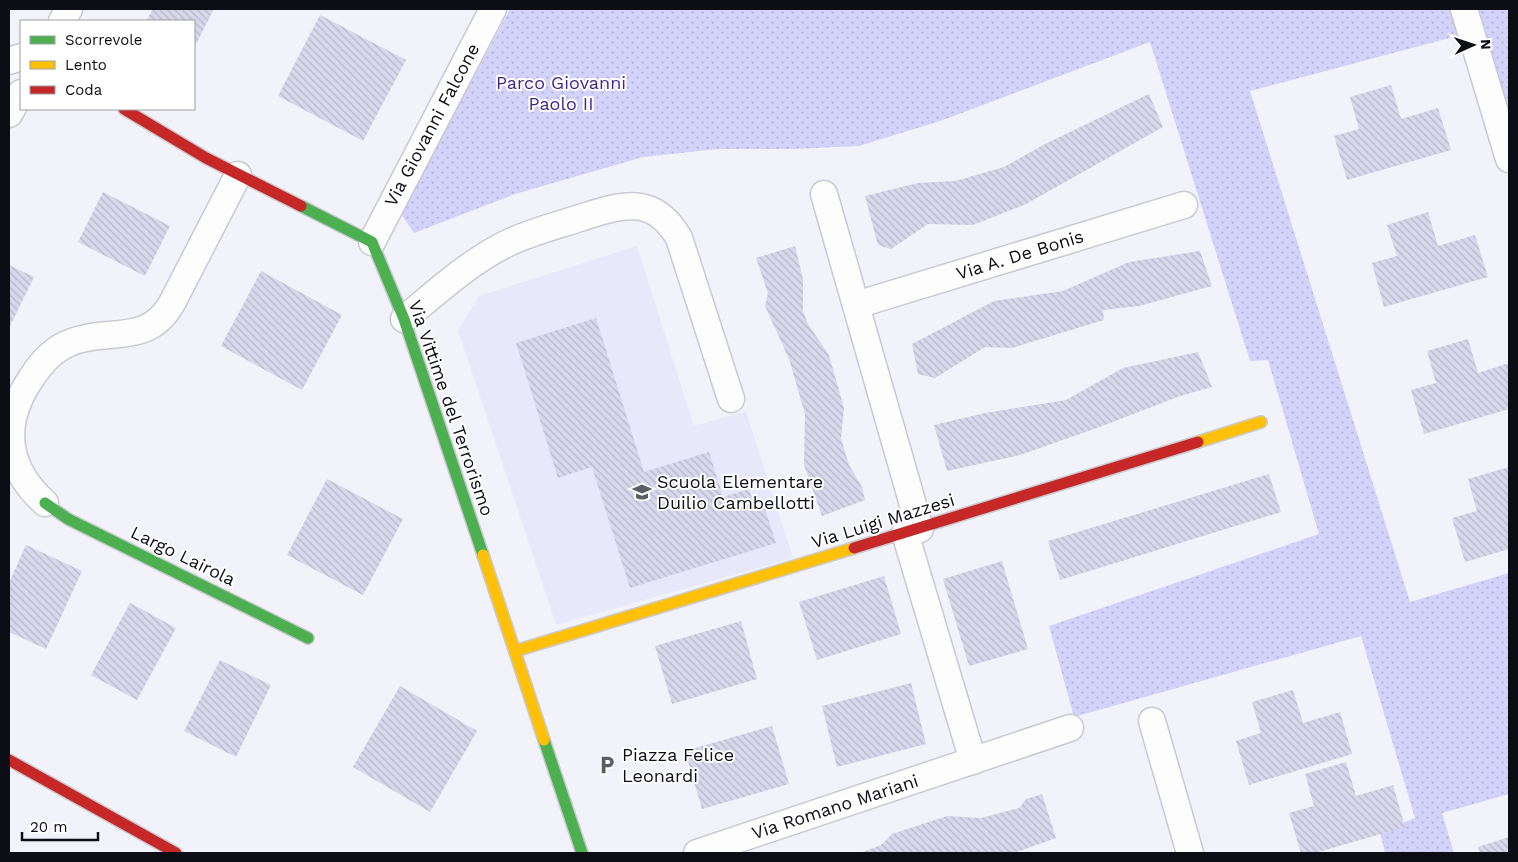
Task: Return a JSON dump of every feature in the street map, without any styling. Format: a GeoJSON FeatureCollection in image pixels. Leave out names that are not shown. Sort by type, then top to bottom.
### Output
{"type":"FeatureCollection","features":[{"type":"Feature","properties":{"kind":"street","name":"Via Giovanni Falcone"},"geometry":{"type":"LineString","coordinates":[[372,242],[493,9]]}},
{"type":"Feature","properties":{"kind":"street"},"geometry":{"type":"LineString","coordinates":[[1464,9],[1509,159]]}},
{"type":"Feature","properties":{"kind":"street"},"geometry":{"type":"LineString","coordinates":[[9,114],[20,95]]}},
{"type":"Feature","properties":{"kind":"street"},"geometry":{"type":"LineString","coordinates":[[9,114],[23,110]]}},
{"type":"Feature","properties":{"kind":"street"},"geometry":{"type":"LineString","coordinates":[[126,110],[206,158],[372,242]]}},
{"type":"Feature","properties":{"kind":"street"},"geometry":{"type":"LineString","coordinates":[[45,504],[26,484],[16,464],[10,444],[13,414],[26,385],[49,355],[68,343],[94,337],[138,332],[155,324],[172,303],[238,175]]}},
{"type":"Feature","properties":{"kind":"street"},"geometry":{"type":"LineString","coordinates":[[824,194],[856,305],[973,761]]}},
{"type":"Feature","properties":{"kind":"street","name":"Via A. De Bonis"},"geometry":{"type":"LineString","coordinates":[[856,305],[1184,205]]}},
{"type":"Feature","properties":{"kind":"street"},"geometry":{"type":"LineString","coordinates":[[404,319],[460,273],[508,243],[541,230],[611,208],[641,207],[653,211],[663,218],[673,228],[679,238],[731,399]]}},
{"type":"Feature","properties":{"kind":"street","name":"Via Vittime del Terrorismo"},"geometry":{"type":"LineString","coordinates":[[372,242],[404,319],[582,853]]}},
{"type":"Feature","properties":{"kind":"street","name":"Via Luigi Mazzesi"},"geometry":{"type":"LineString","coordinates":[[515,651],[913,531],[1261,422]]}},
{"type":"Feature","properties":{"kind":"street","name":"Largo Lairola"},"geometry":{"type":"LineString","coordinates":[[45,504],[68,519],[308,638]]}},
{"type":"Feature","properties":{"kind":"street"},"geometry":{"type":"LineString","coordinates":[[1152,721],[1190,853]]}},
{"type":"Feature","properties":{"kind":"street","name":"Via Romano Mariani"},"geometry":{"type":"LineString","coordinates":[[697,853],[1070,728]]}},
{"type":"Feature","properties":{"kind":"street"},"geometry":{"type":"LineString","coordinates":[[9,760],[176,853]]}},
{"type":"Feature","properties":{"kind":"shaded area","name":"Scuola Elementare Duilio Cambellotti"},"geometry":{"type":"Polygon","coordinates":[[[637,246],[694,426],[746,411],[793,558],[556,625],[458,331],[479,296],[637,246]]]}},
{"type":"Feature","properties":{"kind":"green space","name":"Parco Giovanni Paolo II"},"geometry":{"type":"Polygon","coordinates":[[[510,9],[1509,9],[1509,159],[1472,32],[1250,91],[1410,602],[1509,573],[1509,794],[1442,813],[1454,853],[1385,853],[1380,832],[1415,818],[1361,636],[1074,717],[1049,626],[1319,534],[1268,360],[1250,361],[1150,42],[943,120],[859,146],[792,149],[718,149],[643,157],[515,194],[414,233],[401,214],[510,9]]]}},
{"type":"Feature","properties":{"kind":"building"},"geometry":{"type":"Polygon","coordinates":[[[153,9],[214,9],[195,46],[195,20],[147,20],[153,9]]]}},
{"type":"Feature","properties":{"kind":"building"},"geometry":{"type":"Polygon","coordinates":[[[320,15],[406,60],[363,141],[278,96],[320,15]]]}},
{"type":"Feature","properties":{"kind":"building"},"geometry":{"type":"Polygon","coordinates":[[[1391,85],[1401,119],[1438,108],[1451,150],[1347,180],[1334,136],[1359,129],[1350,97],[1391,85]]]}},
{"type":"Feature","properties":{"kind":"building"},"geometry":{"type":"Polygon","coordinates":[[[1149,94],[1163,127],[1026,204],[973,225],[928,224],[891,249],[878,245],[865,196],[918,183],[955,181],[1004,167],[1045,144],[1149,94]]]}},
{"type":"Feature","properties":{"kind":"building"},"geometry":{"type":"Polygon","coordinates":[[[103,192],[170,226],[145,276],[78,242],[103,192]]]}},
{"type":"Feature","properties":{"kind":"building"},"geometry":{"type":"Polygon","coordinates":[[[1428,212],[1438,246],[1475,235],[1488,277],[1384,307],[1372,263],[1397,256],[1387,225],[1428,212]]]}},
{"type":"Feature","properties":{"kind":"building"},"geometry":{"type":"Polygon","coordinates":[[[795,246],[803,279],[803,311],[808,324],[829,355],[844,408],[841,438],[849,465],[862,487],[865,500],[822,516],[804,465],[805,414],[789,359],[765,306],[768,293],[756,258],[795,246]]]}},
{"type":"Feature","properties":{"kind":"building"},"geometry":{"type":"Polygon","coordinates":[[[1200,251],[1212,286],[1139,306],[1103,310],[1104,320],[1012,348],[985,347],[935,378],[918,374],[912,344],[994,301],[1063,291],[1129,262],[1200,251]]]}},
{"type":"Feature","properties":{"kind":"building"},"geometry":{"type":"Polygon","coordinates":[[[9,265],[34,277],[10,326],[9,326],[9,265]]]}},
{"type":"Feature","properties":{"kind":"building"},"geometry":{"type":"Polygon","coordinates":[[[261,271],[342,315],[302,390],[221,346],[261,271]]]}},
{"type":"Feature","properties":{"kind":"building"},"geometry":{"type":"Polygon","coordinates":[[[596,318],[644,472],[709,452],[723,497],[749,489],[755,509],[764,506],[776,543],[630,588],[592,467],[558,478],[516,343],[596,318]]]}},
{"type":"Feature","properties":{"kind":"building"},"geometry":{"type":"Polygon","coordinates":[[[1468,339],[1478,373],[1509,363],[1509,409],[1424,434],[1411,390],[1436,383],[1427,351],[1468,339]]]}},
{"type":"Feature","properties":{"kind":"building"},"geometry":{"type":"Polygon","coordinates":[[[1198,352],[1212,387],[1180,396],[1020,455],[947,471],[934,425],[985,413],[1066,400],[1123,368],[1198,352]]]}},
{"type":"Feature","properties":{"kind":"building"},"geometry":{"type":"Polygon","coordinates":[[[1509,467],[1509,549],[1465,562],[1452,518],[1477,511],[1468,479],[1509,467]]]}},
{"type":"Feature","properties":{"kind":"building"},"geometry":{"type":"Polygon","coordinates":[[[1269,474],[1281,512],[1060,580],[1048,541],[1269,474]]]}},
{"type":"Feature","properties":{"kind":"building"},"geometry":{"type":"Polygon","coordinates":[[[327,479],[403,519],[363,595],[287,555],[327,479]]]}},
{"type":"Feature","properties":{"kind":"building"},"geometry":{"type":"Polygon","coordinates":[[[26,545],[82,571],[46,649],[9,632],[9,583],[26,545]]]}},
{"type":"Feature","properties":{"kind":"building"},"geometry":{"type":"Polygon","coordinates":[[[1002,561],[1028,649],[969,666],[943,579],[1002,561]]]}},
{"type":"Feature","properties":{"kind":"building"},"geometry":{"type":"Polygon","coordinates":[[[884,576],[901,634],[817,660],[799,602],[884,576]]]}},
{"type":"Feature","properties":{"kind":"building"},"geometry":{"type":"Polygon","coordinates":[[[130,603],[176,628],[137,700],[91,675],[130,603]]]}},
{"type":"Feature","properties":{"kind":"building"},"geometry":{"type":"Polygon","coordinates":[[[741,621],[757,679],[672,704],[655,646],[741,621]]]}},
{"type":"Feature","properties":{"kind":"building"},"geometry":{"type":"Polygon","coordinates":[[[220,660],[271,685],[236,757],[184,731],[220,660]]]}},
{"type":"Feature","properties":{"kind":"building"},"geometry":{"type":"Polygon","coordinates":[[[911,683],[926,744],[837,767],[822,706],[911,683]]]}},
{"type":"Feature","properties":{"kind":"building"},"geometry":{"type":"Polygon","coordinates":[[[400,686],[477,731],[430,812],[353,767],[400,686]]]}},
{"type":"Feature","properties":{"kind":"building"},"geometry":{"type":"Polygon","coordinates":[[[1293,690],[1303,723],[1340,712],[1352,754],[1249,785],[1236,741],[1261,733],[1252,702],[1293,690]]]}},
{"type":"Feature","properties":{"kind":"building"},"geometry":{"type":"Polygon","coordinates":[[[772,726],[789,784],[702,809],[685,751],[772,726]]]}},
{"type":"Feature","properties":{"kind":"building"},"geometry":{"type":"Polygon","coordinates":[[[1346,762],[1356,796],[1393,785],[1405,827],[1315,853],[1301,853],[1289,813],[1314,806],[1305,774],[1346,762]]]}},
{"type":"Feature","properties":{"kind":"building"},"geometry":{"type":"Polygon","coordinates":[[[1042,794],[1056,838],[1014,853],[860,853],[881,845],[892,834],[947,816],[981,818],[1019,808],[1026,799],[1042,794]]]}},
{"type":"Feature","properties":{"kind":"building"},"geometry":{"type":"Polygon","coordinates":[[[1509,837],[1509,853],[1480,853],[1478,847],[1509,837]]]}},
{"type":"Feature","properties":{"kind":"traffic: fast"},"geometry":{"type":"LineString","coordinates":[[301,206],[372,242],[404,319],[483,555]]}},
{"type":"Feature","properties":{"kind":"traffic: fast"},"geometry":{"type":"LineString","coordinates":[[45,503],[68,519],[308,638]]}},
{"type":"Feature","properties":{"kind":"traffic: fast"},"geometry":{"type":"LineString","coordinates":[[544,740],[582,853]]}},
{"type":"Feature","properties":{"kind":"traffic: slow"},"geometry":{"type":"LineString","coordinates":[[1198,442],[1261,422]]}},
{"type":"Feature","properties":{"kind":"traffic: slow"},"geometry":{"type":"LineString","coordinates":[[515,651],[854,548]]}},
{"type":"Feature","properties":{"kind":"traffic: slow"},"geometry":{"type":"LineString","coordinates":[[483,555],[544,740]]}},
{"type":"Feature","properties":{"kind":"traffic: jam"},"geometry":{"type":"LineString","coordinates":[[126,110],[206,158],[301,206]]}},
{"type":"Feature","properties":{"kind":"traffic: jam"},"geometry":{"type":"LineString","coordinates":[[854,548],[1198,442]]}},
{"type":"Feature","properties":{"kind":"traffic: jam"},"geometry":{"type":"LineString","coordinates":[[9,760],[176,853]]}},
{"type":"Feature","properties":{"kind":"place","name":"Scuola Elementare Duilio Cambellotti"},"geometry":{"type":"Point","coordinates":[642,492]}},
{"type":"Feature","properties":{"kind":"place","name":"Piazza Felice Leonardi"},"geometry":{"type":"Point","coordinates":[607,765]}}]}
